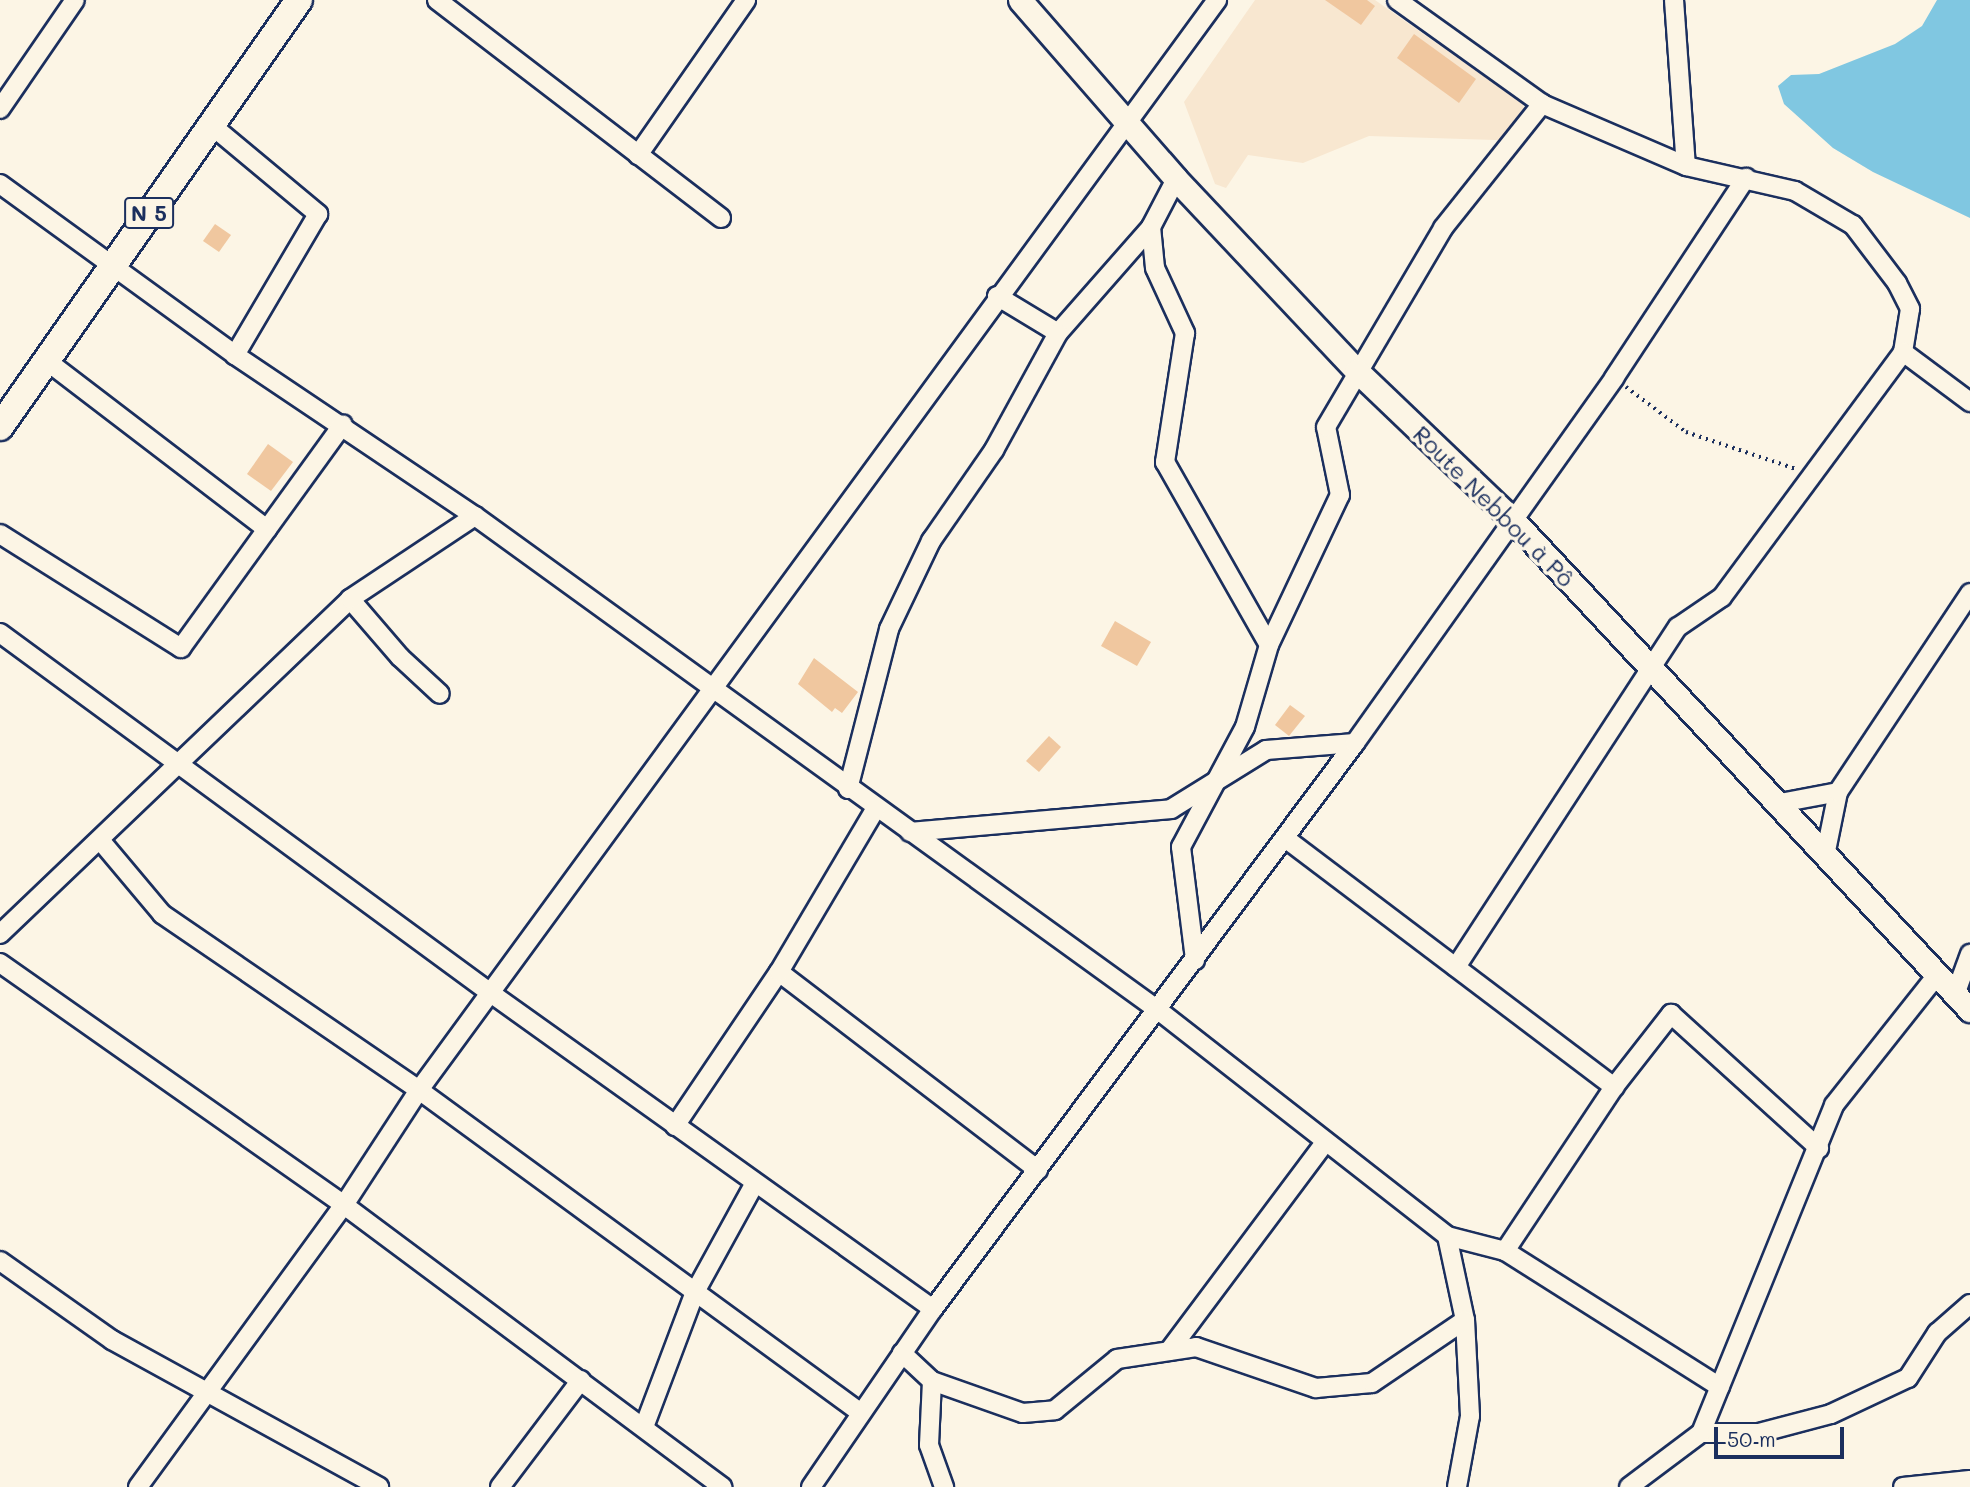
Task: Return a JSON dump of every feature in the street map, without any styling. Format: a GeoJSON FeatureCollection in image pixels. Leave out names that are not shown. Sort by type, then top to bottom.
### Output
{"type":"FeatureCollection","features":[{"type":"Feature","properties":{"kind":"highway","name":"N 5"},"geometry":{"type":"LineString","coordinates":[[0,427],[113,267],[209,124],[299,0]]}},
{"type":"Feature","properties":{"kind":"main road","name":"Route Nebbou à Pô"},"geometry":{"type":"LineString","coordinates":[[1020,0],[1128,120],[1176,179],[1357,371],[1511,518],[1826,851],[1962,1003]]}},
{"type":"Feature","properties":{"kind":"street"},"geometry":{"type":"LineString","coordinates":[[0,109],[75,0]]}},
{"type":"Feature","properties":{"kind":"street"},"geometry":{"type":"LineString","coordinates":[[437,0],[721,218]]}},
{"type":"Feature","properties":{"kind":"street"},"geometry":{"type":"LineString","coordinates":[[638,155],[746,0]]}},
{"type":"Feature","properties":{"kind":"street"},"geometry":{"type":"LineString","coordinates":[[138,1487],[344,1205],[419,1090],[492,994],[997,296],[1217,0]]}},
{"type":"Feature","properties":{"kind":"street"},"geometry":{"type":"LineString","coordinates":[[1397,0],[1542,104],[1686,166],[1795,191],[1853,225],[1897,283],[1909,309],[1903,352],[1721,597],[1678,627],[1653,670],[1457,967]]}},
{"type":"Feature","properties":{"kind":"street"},"geometry":{"type":"LineString","coordinates":[[1678,3],[1686,166]]}},
{"type":"Feature","properties":{"kind":"street"},"geometry":{"type":"LineString","coordinates":[[1195,960],[1181,848],[1210,788],[1245,727],[1269,645],[1340,495],[1326,427],[1443,228],[1542,104]]}},
{"type":"Feature","properties":{"kind":"street"},"geometry":{"type":"LineString","coordinates":[[209,124],[318,214],[235,355]]}},
{"type":"Feature","properties":{"kind":"street"},"geometry":{"type":"LineString","coordinates":[[811,1487],[933,1309],[1355,743],[1511,518],[1614,378],[1746,178]]}},
{"type":"Feature","properties":{"kind":"street"},"geometry":{"type":"LineString","coordinates":[[848,789],[889,629],[932,541],[994,450],[1058,333],[1151,227],[1176,179]]}},
{"type":"Feature","properties":{"kind":"street"},"geometry":{"type":"LineString","coordinates":[[0,184],[235,355],[343,424],[475,516],[714,688],[848,789],[1158,1010],[1324,1144],[1447,1236],[1505,1251],[1720,1387]]}},
{"type":"Feature","properties":{"kind":"street"},"geometry":{"type":"LineString","coordinates":[[1151,227],[1155,268],[1185,333],[1165,462],[1269,645]]}},
{"type":"Feature","properties":{"kind":"street"},"geometry":{"type":"LineString","coordinates":[[997,296],[1058,333]]}},
{"type":"Feature","properties":{"kind":"street"},"geometry":{"type":"LineString","coordinates":[[1903,352],[1970,402]]}},
{"type":"Feature","properties":{"kind":"street"},"geometry":{"type":"LineString","coordinates":[[47,362],[267,529]]}},
{"type":"Feature","properties":{"kind":"street"},"geometry":{"type":"LineString","coordinates":[[0,534],[181,648],[343,424]]}},
{"type":"Feature","properties":{"kind":"street"},"geometry":{"type":"LineString","coordinates":[[0,934],[350,599],[475,516]]}},
{"type":"Feature","properties":{"kind":"street"},"geometry":{"type":"LineString","coordinates":[[1826,851],[1838,792],[1970,593]]}},
{"type":"Feature","properties":{"kind":"street"},"geometry":{"type":"LineString","coordinates":[[350,599],[440,694]]}},
{"type":"Feature","properties":{"kind":"street"},"geometry":{"type":"LineString","coordinates":[[0,633],[180,762],[492,994],[933,1309]]}},
{"type":"Feature","properties":{"kind":"street"},"geometry":{"type":"LineString","coordinates":[[910,832],[1171,809],[1210,788],[1266,750],[1355,743]]}},
{"type":"Feature","properties":{"kind":"street"},"geometry":{"type":"LineString","coordinates":[[1780,803],[1838,792]]}},
{"type":"Feature","properties":{"kind":"street"},"geometry":{"type":"LineString","coordinates":[[675,1126],[779,972],[876,808]]}},
{"type":"Feature","properties":{"kind":"street"},"geometry":{"type":"LineString","coordinates":[[1286,838],[1614,1087]]}},
{"type":"Feature","properties":{"kind":"street"},"geometry":{"type":"LineString","coordinates":[[100,840],[127,878],[162,914],[419,1090],[861,1413]]}},
{"type":"Feature","properties":{"kind":"street"},"geometry":{"type":"LineString","coordinates":[[1962,1003],[1970,954]]}},
{"type":"Feature","properties":{"kind":"street"},"geometry":{"type":"LineString","coordinates":[[0,963],[344,1205],[723,1487]]}},
{"type":"Feature","properties":{"kind":"street"},"geometry":{"type":"LineString","coordinates":[[779,972],[1038,1170]]}},
{"type":"Feature","properties":{"kind":"street"},"geometry":{"type":"LineString","coordinates":[[1629,1487],[1701,1433],[1819,1148],[1834,1105],[1937,975]]}},
{"type":"Feature","properties":{"kind":"street"},"geometry":{"type":"LineString","coordinates":[[1505,1251],[1614,1087],[1671,1014],[1819,1148]]}},
{"type":"Feature","properties":{"kind":"street"},"geometry":{"type":"LineString","coordinates":[[1169,1351],[1324,1144]]}},
{"type":"Feature","properties":{"kind":"street"},"geometry":{"type":"LineString","coordinates":[[643,1427],[695,1292],[755,1183]]}},
{"type":"Feature","properties":{"kind":"street"},"geometry":{"type":"LineString","coordinates":[[1447,1236],[1465,1320],[1470,1416],[1457,1487]]}},
{"type":"Feature","properties":{"kind":"street"},"geometry":{"type":"LineString","coordinates":[[0,1261],[112,1340],[379,1487]]}},
{"type":"Feature","properties":{"kind":"street"},"geometry":{"type":"LineString","coordinates":[[1701,1433],[1759,1433],[1831,1414],[1908,1378],[1937,1333],[1970,1304]]}},
{"type":"Feature","properties":{"kind":"street"},"geometry":{"type":"LineString","coordinates":[[902,1353],[932,1381],[1023,1413],[1055,1410],[1117,1359],[1196,1347],[1316,1388],[1372,1383],[1465,1320]]}},
{"type":"Feature","properties":{"kind":"street"},"geometry":{"type":"LineString","coordinates":[[500,1487],[582,1380]]}},
{"type":"Feature","properties":{"kind":"street"},"geometry":{"type":"LineString","coordinates":[[932,1381],[929,1445],[944,1487]]}},
{"type":"Feature","properties":{"kind":"street"},"geometry":{"type":"LineString","coordinates":[[1903,1487],[1970,1479]]}},
{"type":"Feature","properties":{"kind":"path"},"geometry":{"type":"LineString","coordinates":[[1614,378],[1686,432],[1811,474]]}},
{"type":"Feature","properties":{"kind":"shaded area"},"geometry":{"type":"Polygon","coordinates":[[[1255,0],[1375,0],[1523,104],[1527,141],[1369,136],[1303,163],[1248,155],[1226,188],[1215,184],[1184,102],[1255,0]]]}},
{"type":"Feature","properties":{"kind":"water"},"geometry":{"type":"Polygon","coordinates":[[[1937,0],[1970,0],[1970,218],[1873,172],[1833,148],[1784,104],[1778,86],[1791,75],[1819,74],[1895,44],[1922,26],[1937,0]]]}},
{"type":"Feature","properties":{"kind":"building"},"geometry":{"type":"Polygon","coordinates":[[[1325,0],[1367,0],[1375,6],[1361,25],[1325,0]]]}},
{"type":"Feature","properties":{"kind":"building"},"geometry":{"type":"Polygon","coordinates":[[[1414,34],[1476,79],[1459,103],[1397,58],[1414,34]]]}},
{"type":"Feature","properties":{"kind":"building"},"geometry":{"type":"Polygon","coordinates":[[[215,224],[231,235],[219,252],[203,241],[215,224]]]}},
{"type":"Feature","properties":{"kind":"building"},"geometry":{"type":"Polygon","coordinates":[[[268,444],[293,462],[271,491],[247,474],[268,444]]]}},
{"type":"Feature","properties":{"kind":"building"},"geometry":{"type":"Polygon","coordinates":[[[1115,621],[1151,642],[1137,666],[1101,646],[1115,621]]]}},
{"type":"Feature","properties":{"kind":"building"},"geometry":{"type":"Polygon","coordinates":[[[814,658],[858,692],[842,713],[835,708],[832,712],[798,684],[814,658]]]}},
{"type":"Feature","properties":{"kind":"building"},"geometry":{"type":"Polygon","coordinates":[[[1290,705],[1305,716],[1289,736],[1275,725],[1290,705]]]}},
{"type":"Feature","properties":{"kind":"building"},"geometry":{"type":"Polygon","coordinates":[[[1049,736],[1061,747],[1039,772],[1026,761],[1049,736]]]}}]}
